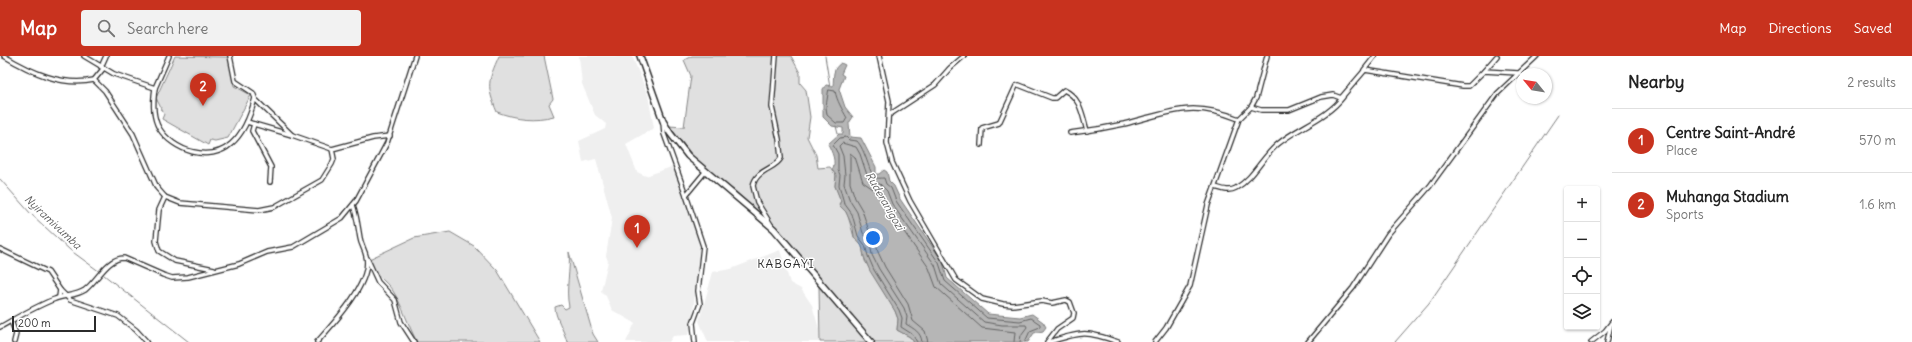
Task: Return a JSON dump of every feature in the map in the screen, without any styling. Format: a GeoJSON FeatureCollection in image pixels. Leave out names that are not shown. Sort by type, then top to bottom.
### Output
{"type":"FeatureCollection","features":[{"type":"Feature","properties":{"kind":"highway"},"geometry":{"type":"LineString","coordinates":[[640,56],[663,121],[688,156],[774,229],[871,342]]}},
{"type":"Feature","properties":{"kind":"street"},"geometry":{"type":"LineString","coordinates":[[4,56],[28,71],[46,77],[71,81],[94,80]]}},
{"type":"Feature","properties":{"kind":"street"},"geometry":{"type":"LineString","coordinates":[[84,56],[117,76],[155,88]]}},
{"type":"Feature","properties":{"kind":"street"},"geometry":{"type":"LineString","coordinates":[[94,80],[102,68],[106,56]]}},
{"type":"Feature","properties":{"kind":"street"},"geometry":{"type":"LineString","coordinates":[[169,56],[155,88],[154,108],[159,127],[171,140],[193,152],[204,154],[226,147],[237,138],[247,122],[255,99]]}},
{"type":"Feature","properties":{"kind":"street"},"geometry":{"type":"LineString","coordinates":[[230,56],[235,81],[254,94],[255,99],[292,135]]}},
{"type":"Feature","properties":{"kind":"street"},"geometry":{"type":"LineString","coordinates":[[0,327],[59,297],[67,296],[85,289],[110,263],[120,258],[124,258],[160,275],[172,278],[188,278],[235,265],[267,252],[293,247],[342,218],[353,205],[390,136],[415,56]]}},
{"type":"Feature","properties":{"kind":"street"},"geometry":{"type":"LineString","coordinates":[[774,229],[772,223],[758,202],[753,186],[760,174],[778,162],[781,158],[779,139],[772,107],[776,56]]}},
{"type":"Feature","properties":{"kind":"street"},"geometry":{"type":"LineString","coordinates":[[879,56],[889,101],[887,143],[895,169],[910,201],[960,284],[982,299],[1013,305],[1042,301],[1052,303],[1066,300],[1070,302],[1074,313],[1073,318],[1057,329],[1048,342]]}},
{"type":"Feature","properties":{"kind":"street"},"geometry":{"type":"LineString","coordinates":[[889,115],[935,85],[950,68],[964,56]]}},
{"type":"Feature","properties":{"kind":"street"},"geometry":{"type":"LineString","coordinates":[[1155,342],[1169,323],[1190,286],[1206,213],[1239,119],[1251,107],[1260,88],[1267,56]]}},
{"type":"Feature","properties":{"kind":"street"},"geometry":{"type":"LineString","coordinates":[[1215,187],[1234,190],[1241,185],[1258,168],[1277,145],[1315,121],[1337,104],[1375,56]]}},
{"type":"Feature","properties":{"kind":"street"},"geometry":{"type":"LineString","coordinates":[[1364,70],[1469,86],[1497,56]]}},
{"type":"Feature","properties":{"kind":"street"},"geometry":{"type":"LineString","coordinates":[[1524,68],[1537,56]]}},
{"type":"Feature","properties":{"kind":"street"},"geometry":{"type":"LineString","coordinates":[[1484,71],[1516,73]]}},
{"type":"Feature","properties":{"kind":"street"},"geometry":{"type":"LineString","coordinates":[[1308,342],[1353,288],[1388,234],[1421,198],[1492,101],[1516,75]]}},
{"type":"Feature","properties":{"kind":"street"},"geometry":{"type":"LineString","coordinates":[[94,80],[128,125],[137,140],[154,184],[165,197],[189,204],[216,205],[254,210],[271,208],[322,180],[334,159],[332,148]]}},
{"type":"Feature","properties":{"kind":"street"},"geometry":{"type":"LineString","coordinates":[[981,145],[982,128],[999,123],[1016,86],[1019,85],[1052,98],[1055,98],[1064,90],[1074,96],[1078,102],[1087,131]]}},
{"type":"Feature","properties":{"kind":"street"},"geometry":{"type":"LineString","coordinates":[[1251,107],[1261,110],[1289,110],[1321,97],[1343,97]]}},
{"type":"Feature","properties":{"kind":"street"},"geometry":{"type":"LineString","coordinates":[[1070,133],[1087,131],[1191,108],[1219,112],[1239,119]]}},
{"type":"Feature","properties":{"kind":"street"},"geometry":{"type":"LineString","coordinates":[[663,121],[664,134],[703,246],[698,291],[700,304],[693,323],[695,342]]}},
{"type":"Feature","properties":{"kind":"street"},"geometry":{"type":"LineString","coordinates":[[247,122],[332,148],[373,138],[390,136]]}},
{"type":"Feature","properties":{"kind":"street"},"geometry":{"type":"LineString","coordinates":[[254,124],[252,131],[270,167],[270,182]]}},
{"type":"Feature","properties":{"kind":"street"},"geometry":{"type":"LineString","coordinates":[[686,195],[705,172]]}},
{"type":"Feature","properties":{"kind":"street"},"geometry":{"type":"LineString","coordinates":[[165,197],[159,210],[156,241],[160,251],[175,261],[214,270]]}},
{"type":"Feature","properties":{"kind":"street"},"geometry":{"type":"LineString","coordinates":[[353,205],[361,244],[378,282],[395,300],[401,322],[414,342]]}},
{"type":"Feature","properties":{"kind":"street"},"geometry":{"type":"LineString","coordinates":[[0,249],[45,270],[50,274],[60,290],[70,300],[118,316],[136,330],[147,342]]}},
{"type":"Feature","properties":{"kind":"street"},"geometry":{"type":"LineString","coordinates":[[317,342],[335,323],[357,292],[361,285],[367,257]]}},
{"type":"Feature","properties":{"kind":"street"},"geometry":{"type":"LineString","coordinates":[[59,297],[60,290]]}},
{"type":"Feature","properties":{"kind":"street"},"geometry":{"type":"LineString","coordinates":[[11,321],[16,334],[14,342]]}},
{"type":"Feature","properties":{"kind":"street"},"geometry":{"type":"LineString","coordinates":[[1591,342],[1605,331],[1612,322],[1607,342]]}},
{"type":"Feature","properties":{"kind":"street"},"geometry":{"type":"LineString","coordinates":[[1048,342],[1080,333],[1099,336],[1118,342]]}},
{"type":"Feature","properties":{"kind":"shaded area"},"geometry":{"type":"Polygon","coordinates":[[[175,56],[229,57],[234,86],[251,95],[228,138],[215,141],[210,140],[208,145],[162,119],[164,114],[156,98],[175,56]]]}},
{"type":"Feature","properties":{"kind":"shaded area"},"geometry":{"type":"Polygon","coordinates":[[[499,56],[544,56],[553,99],[549,104],[554,116],[525,118],[497,112],[491,96],[490,84],[492,72],[499,56]]]}},
{"type":"Feature","properties":{"kind":"shaded area"},"geometry":{"type":"Polygon","coordinates":[[[579,56],[632,56],[648,95],[654,128],[626,144],[637,172],[646,176],[674,166],[698,238],[700,257],[691,327],[688,335],[673,336],[669,342],[626,342],[635,323],[612,310],[606,296],[601,291],[608,261],[606,256],[612,218],[596,159],[583,162],[579,141],[605,129],[606,124],[595,115],[582,84],[579,56]]]}},
{"type":"Feature","properties":{"kind":"shaded area"},"geometry":{"type":"Polygon","coordinates":[[[692,56],[791,56],[800,73],[800,83],[806,90],[810,117],[807,137],[816,155],[818,168],[830,167],[836,175],[835,186],[841,201],[839,204],[844,208],[848,216],[854,237],[862,246],[865,261],[895,311],[898,319],[897,330],[910,337],[914,342],[820,342],[819,287],[776,229],[734,190],[709,176],[669,126],[684,127],[691,76],[684,60],[692,56]]]}},
{"type":"Feature","properties":{"kind":"shaded area"},"geometry":{"type":"Polygon","coordinates":[[[450,232],[474,246],[497,270],[540,342],[417,342],[400,303],[393,291],[367,260],[414,238],[450,232]]]}},
{"type":"Feature","properties":{"kind":"shaded area"},"geometry":{"type":"Polygon","coordinates":[[[780,250],[790,283],[801,289],[812,305],[819,329],[820,342],[708,342],[699,321],[713,272],[731,269],[780,250]]]}},
{"type":"Feature","properties":{"kind":"shaded area"},"geometry":{"type":"Polygon","coordinates":[[[569,252],[593,334],[598,342],[567,342],[556,315],[555,307],[561,305],[565,309],[569,307],[569,252]]]}},
{"type":"Feature","properties":{"kind":"water"},"geometry":{"type":"Polygon","coordinates":[[[841,63],[845,65],[841,74],[844,76],[839,89],[845,107],[853,117],[849,123],[850,137],[861,138],[876,167],[876,174],[879,174],[884,170],[887,172],[889,181],[894,186],[900,199],[943,262],[947,278],[988,314],[1020,317],[1032,314],[1043,322],[1046,327],[1043,331],[1034,333],[1028,342],[914,342],[910,337],[897,330],[898,319],[895,311],[870,271],[864,257],[862,246],[854,237],[853,228],[846,212],[839,205],[841,201],[835,186],[836,175],[832,170],[834,160],[828,144],[839,134],[843,134],[843,128],[832,126],[823,117],[823,89],[826,85],[833,86],[835,70],[841,63]]]}},
{"type":"Feature","properties":{"kind":"waterway","name":"Ruderanigozi"},"geometry":{"type":"LineString","coordinates":[[825,56],[830,87]]}},
{"type":"Feature","properties":{"kind":"waterway"},"geometry":{"type":"LineString","coordinates":[[1395,342],[1429,303],[1558,115]]}},
{"type":"Feature","properties":{"kind":"waterway","name":"Ruderanigozi"},"geometry":{"type":"LineString","coordinates":[[836,126],[838,134]]}},
{"type":"Feature","properties":{"kind":"waterway","name":"Nyiramivumba"},"geometry":{"type":"LineString","coordinates":[[0,179],[31,214],[70,250],[100,272]]}},
{"type":"Feature","properties":{"kind":"waterway"},"geometry":{"type":"LineString","coordinates":[[104,275],[189,342]]}},
{"type":"Feature","properties":{"kind":"place","name":"Muhanga Stadium"},"geometry":{"type":"Point","coordinates":[203,106]}},
{"type":"Feature","properties":{"kind":"place","name":"Centre Saint-André"},"geometry":{"type":"Point","coordinates":[637,248]}},
{"type":"Feature","properties":{"kind":"district","name":"KABGAYI"},"geometry":{"type":"Point","coordinates":[786,264]}}]}
